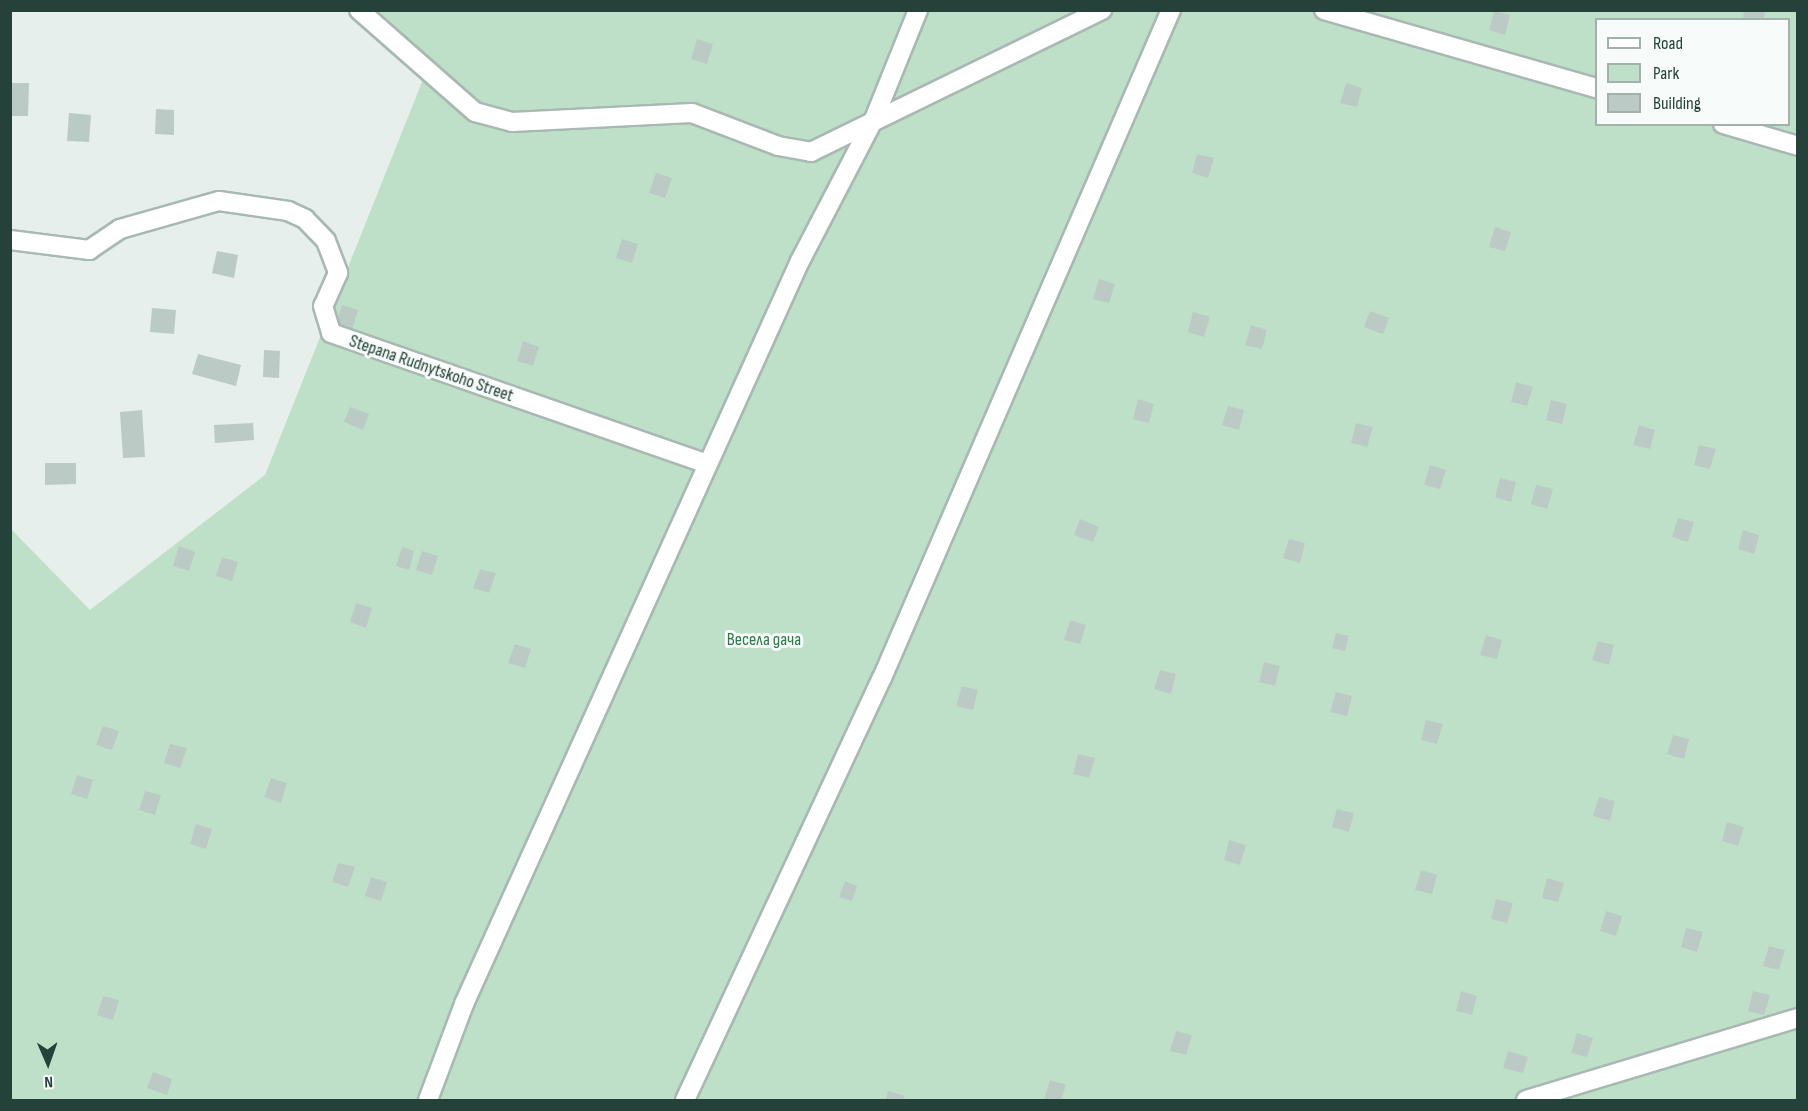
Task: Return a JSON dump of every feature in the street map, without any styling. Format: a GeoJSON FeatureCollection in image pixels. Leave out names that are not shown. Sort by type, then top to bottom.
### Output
{"type":"FeatureCollection","features":[{"type":"Feature","properties":{"kind":"street"},"geometry":{"type":"LineString","coordinates":[[359,10],[476,112],[512,122],[692,113],[778,147],[811,152],[874,119],[1102,10]]}},
{"type":"Feature","properties":{"kind":"street"},"geometry":{"type":"LineString","coordinates":[[428,1101],[464,1004],[800,261],[874,119],[918,10]]}},
{"type":"Feature","properties":{"kind":"street"},"geometry":{"type":"LineString","coordinates":[[685,1101],[882,678],[1171,10]]}},
{"type":"Feature","properties":{"kind":"street"},"geometry":{"type":"LineString","coordinates":[[1324,10],[1595,88]]}},
{"type":"Feature","properties":{"kind":"street"},"geometry":{"type":"LineString","coordinates":[[1730,126],[1797,146]]}},
{"type":"Feature","properties":{"kind":"street","name":"Stepana Rudnytskoho Street"},"geometry":{"type":"LineString","coordinates":[[10,240],[89,250],[120,229],[219,201],[288,211],[305,219],[326,241],[338,273],[323,306],[331,333],[707,464]]}},
{"type":"Feature","properties":{"kind":"street"},"geometry":{"type":"LineString","coordinates":[[1526,1101],[1797,1018]]}},
{"type":"Feature","properties":{"kind":"green space","name":"Весела дача"},"geometry":{"type":"Polygon","coordinates":[[[359,11],[1797,11],[1797,1100],[11,1100],[10,528],[90,610],[265,475],[426,72],[359,11]]]}},
{"type":"Feature","properties":{"kind":"building"},"geometry":{"type":"Polygon","coordinates":[[[1744,10],[1766,10],[1764,18],[1743,18],[1744,10]]]}},
{"type":"Feature","properties":{"kind":"building"},"geometry":{"type":"Polygon","coordinates":[[[1494,11],[1510,15],[1505,35],[1489,30],[1494,11]]]}},
{"type":"Feature","properties":{"kind":"building"},"geometry":{"type":"Polygon","coordinates":[[[697,39],[713,44],[707,64],[691,59],[697,39]]]}},
{"type":"Feature","properties":{"kind":"building"},"geometry":{"type":"Polygon","coordinates":[[[10,83],[29,83],[28,116],[10,116],[10,83]]]}},
{"type":"Feature","properties":{"kind":"building"},"geometry":{"type":"Polygon","coordinates":[[[1346,83],[1362,88],[1357,107],[1340,103],[1346,83]]]}},
{"type":"Feature","properties":{"kind":"building"},"geometry":{"type":"Polygon","coordinates":[[[156,109],[174,110],[174,135],[155,134],[156,109]]]}},
{"type":"Feature","properties":{"kind":"building"},"geometry":{"type":"Polygon","coordinates":[[[69,113],[91,115],[89,142],[67,141],[69,113]]]}},
{"type":"Feature","properties":{"kind":"building"},"geometry":{"type":"Polygon","coordinates":[[[1197,154],[1214,158],[1208,178],[1192,173],[1197,154]]]}},
{"type":"Feature","properties":{"kind":"building"},"geometry":{"type":"Polygon","coordinates":[[[656,173],[672,178],[665,198],[649,193],[656,173]]]}},
{"type":"Feature","properties":{"kind":"building"},"geometry":{"type":"Polygon","coordinates":[[[1495,227],[1511,232],[1505,251],[1489,247],[1495,227]]]}},
{"type":"Feature","properties":{"kind":"building"},"geometry":{"type":"Polygon","coordinates":[[[622,239],[638,244],[632,263],[616,258],[622,239]]]}},
{"type":"Feature","properties":{"kind":"building"},"geometry":{"type":"Polygon","coordinates":[[[217,251],[238,255],[234,278],[212,273],[217,251]]]}},
{"type":"Feature","properties":{"kind":"building"},"geometry":{"type":"Polygon","coordinates":[[[1099,279],[1115,284],[1109,303],[1093,299],[1099,279]]]}},
{"type":"Feature","properties":{"kind":"building"},"geometry":{"type":"Polygon","coordinates":[[[342,305],[358,310],[352,330],[336,324],[342,305]]]}},
{"type":"Feature","properties":{"kind":"building"},"geometry":{"type":"Polygon","coordinates":[[[152,308],[176,310],[174,334],[150,332],[152,308]]]}},
{"type":"Feature","properties":{"kind":"building"},"geometry":{"type":"Polygon","coordinates":[[[1370,311],[1389,318],[1383,334],[1364,327],[1370,311]]]}},
{"type":"Feature","properties":{"kind":"building"},"geometry":{"type":"Polygon","coordinates":[[[1193,312],[1210,317],[1204,337],[1188,332],[1193,312]]]}},
{"type":"Feature","properties":{"kind":"building"},"geometry":{"type":"Polygon","coordinates":[[[1251,325],[1267,330],[1262,349],[1245,345],[1251,325]]]}},
{"type":"Feature","properties":{"kind":"building"},"geometry":{"type":"Polygon","coordinates":[[[523,341],[539,347],[533,366],[517,361],[523,341]]]}},
{"type":"Feature","properties":{"kind":"building"},"geometry":{"type":"Polygon","coordinates":[[[264,350],[280,351],[279,378],[263,377],[264,350]]]}},
{"type":"Feature","properties":{"kind":"building"},"geometry":{"type":"Polygon","coordinates":[[[198,354],[241,365],[236,386],[192,374],[198,354]]]}},
{"type":"Feature","properties":{"kind":"building"},"geometry":{"type":"Polygon","coordinates":[[[1516,382],[1533,387],[1527,406],[1511,402],[1516,382]]]}},
{"type":"Feature","properties":{"kind":"building"},"geometry":{"type":"Polygon","coordinates":[[[1138,399],[1154,404],[1149,423],[1133,419],[1138,399]]]}},
{"type":"Feature","properties":{"kind":"building"},"geometry":{"type":"Polygon","coordinates":[[[1551,400],[1567,404],[1562,424],[1546,420],[1551,400]]]}},
{"type":"Feature","properties":{"kind":"building"},"geometry":{"type":"Polygon","coordinates":[[[1228,406],[1244,410],[1239,430],[1222,425],[1228,406]]]}},
{"type":"Feature","properties":{"kind":"building"},"geometry":{"type":"Polygon","coordinates":[[[350,407],[369,414],[363,430],[344,422],[350,407]]]}},
{"type":"Feature","properties":{"kind":"building"},"geometry":{"type":"Polygon","coordinates":[[[142,410],[145,457],[123,458],[120,412],[142,410]]]}},
{"type":"Feature","properties":{"kind":"building"},"geometry":{"type":"Polygon","coordinates":[[[253,423],[254,440],[215,443],[214,425],[253,423]]]}},
{"type":"Feature","properties":{"kind":"building"},"geometry":{"type":"Polygon","coordinates":[[[1356,423],[1373,427],[1367,447],[1351,443],[1356,423]]]}},
{"type":"Feature","properties":{"kind":"building"},"geometry":{"type":"Polygon","coordinates":[[[1639,425],[1655,430],[1650,449],[1633,445],[1639,425]]]}},
{"type":"Feature","properties":{"kind":"building"},"geometry":{"type":"Polygon","coordinates":[[[1699,445],[1716,449],[1710,469],[1694,465],[1699,445]]]}},
{"type":"Feature","properties":{"kind":"building"},"geometry":{"type":"Polygon","coordinates":[[[45,463],[76,463],[76,484],[45,485],[45,463]]]}},
{"type":"Feature","properties":{"kind":"building"},"geometry":{"type":"Polygon","coordinates":[[[1430,465],[1446,470],[1440,489],[1424,485],[1430,465]]]}},
{"type":"Feature","properties":{"kind":"building"},"geometry":{"type":"Polygon","coordinates":[[[1500,478],[1516,482],[1511,502],[1495,497],[1500,478]]]}},
{"type":"Feature","properties":{"kind":"building"},"geometry":{"type":"Polygon","coordinates":[[[1536,485],[1553,489],[1547,509],[1531,504],[1536,485]]]}},
{"type":"Feature","properties":{"kind":"building"},"geometry":{"type":"Polygon","coordinates":[[[1678,518],[1694,522],[1688,542],[1672,537],[1678,518]]]}},
{"type":"Feature","properties":{"kind":"building"},"geometry":{"type":"Polygon","coordinates":[[[1080,519],[1099,527],[1093,542],[1074,535],[1080,519]]]}},
{"type":"Feature","properties":{"kind":"building"},"geometry":{"type":"Polygon","coordinates":[[[1743,530],[1759,535],[1754,554],[1738,549],[1743,530]]]}},
{"type":"Feature","properties":{"kind":"building"},"geometry":{"type":"Polygon","coordinates":[[[1289,539],[1305,543],[1300,563],[1283,558],[1289,539]]]}},
{"type":"Feature","properties":{"kind":"building"},"geometry":{"type":"Polygon","coordinates":[[[179,546],[195,552],[189,571],[173,566],[179,546]]]}},
{"type":"Feature","properties":{"kind":"building"},"geometry":{"type":"Polygon","coordinates":[[[402,547],[414,551],[409,570],[396,566],[402,547]]]}},
{"type":"Feature","properties":{"kind":"building"},"geometry":{"type":"Polygon","coordinates":[[[422,551],[438,556],[432,575],[416,570],[422,551]]]}},
{"type":"Feature","properties":{"kind":"building"},"geometry":{"type":"Polygon","coordinates":[[[222,557],[238,562],[232,581],[216,576],[222,557]]]}},
{"type":"Feature","properties":{"kind":"building"},"geometry":{"type":"Polygon","coordinates":[[[480,569],[496,573],[489,593],[473,588],[480,569]]]}},
{"type":"Feature","properties":{"kind":"building"},"geometry":{"type":"Polygon","coordinates":[[[356,603],[372,608],[366,628],[350,622],[356,603]]]}},
{"type":"Feature","properties":{"kind":"building"},"geometry":{"type":"Polygon","coordinates":[[[1070,620],[1086,625],[1080,644],[1064,640],[1070,620]]]}},
{"type":"Feature","properties":{"kind":"building"},"geometry":{"type":"Polygon","coordinates":[[[1336,633],[1349,636],[1345,651],[1332,648],[1336,633]]]}},
{"type":"Feature","properties":{"kind":"building"},"geometry":{"type":"Polygon","coordinates":[[[1486,635],[1502,640],[1497,659],[1480,655],[1486,635]]]}},
{"type":"Feature","properties":{"kind":"building"},"geometry":{"type":"Polygon","coordinates":[[[1598,641],[1614,645],[1609,665],[1592,660],[1598,641]]]}},
{"type":"Feature","properties":{"kind":"building"},"geometry":{"type":"Polygon","coordinates":[[[515,644],[531,649],[525,668],[508,663],[515,644]]]}},
{"type":"Feature","properties":{"kind":"building"},"geometry":{"type":"Polygon","coordinates":[[[1264,662],[1280,666],[1275,686],[1259,682],[1264,662]]]}},
{"type":"Feature","properties":{"kind":"building"},"geometry":{"type":"Polygon","coordinates":[[[1160,670],[1176,674],[1171,694],[1154,689],[1160,670]]]}},
{"type":"Feature","properties":{"kind":"building"},"geometry":{"type":"Polygon","coordinates":[[[962,686],[978,690],[973,710],[956,706],[962,686]]]}},
{"type":"Feature","properties":{"kind":"building"},"geometry":{"type":"Polygon","coordinates":[[[1336,692],[1352,696],[1347,716],[1330,712],[1336,692]]]}},
{"type":"Feature","properties":{"kind":"building"},"geometry":{"type":"Polygon","coordinates":[[[1426,720],[1443,724],[1437,744],[1421,740],[1426,720]]]}},
{"type":"Feature","properties":{"kind":"building"},"geometry":{"type":"Polygon","coordinates":[[[103,726],[119,731],[112,750],[96,745],[103,726]]]}},
{"type":"Feature","properties":{"kind":"building"},"geometry":{"type":"Polygon","coordinates":[[[1673,735],[1689,739],[1684,759],[1667,754],[1673,735]]]}},
{"type":"Feature","properties":{"kind":"building"},"geometry":{"type":"Polygon","coordinates":[[[170,744],[187,748],[180,768],[164,763],[170,744]]]}},
{"type":"Feature","properties":{"kind":"building"},"geometry":{"type":"Polygon","coordinates":[[[1078,754],[1095,758],[1089,778],[1073,774],[1078,754]]]}},
{"type":"Feature","properties":{"kind":"building"},"geometry":{"type":"Polygon","coordinates":[[[77,775],[93,780],[87,799],[71,794],[77,775]]]}},
{"type":"Feature","properties":{"kind":"building"},"geometry":{"type":"Polygon","coordinates":[[[271,778],[287,783],[281,803],[264,797],[271,778]]]}},
{"type":"Feature","properties":{"kind":"building"},"geometry":{"type":"Polygon","coordinates":[[[145,791],[161,795],[155,815],[139,810],[145,791]]]}},
{"type":"Feature","properties":{"kind":"building"},"geometry":{"type":"Polygon","coordinates":[[[1599,797],[1615,801],[1610,821],[1593,816],[1599,797]]]}},
{"type":"Feature","properties":{"kind":"building"},"geometry":{"type":"Polygon","coordinates":[[[1337,809],[1354,813],[1349,832],[1332,827],[1337,809]]]}},
{"type":"Feature","properties":{"kind":"building"},"geometry":{"type":"Polygon","coordinates":[[[1727,822],[1744,827],[1738,846],[1722,841],[1727,822]]]}},
{"type":"Feature","properties":{"kind":"building"},"geometry":{"type":"Polygon","coordinates":[[[196,824],[212,829],[206,849],[190,844],[196,824]]]}},
{"type":"Feature","properties":{"kind":"building"},"geometry":{"type":"Polygon","coordinates":[[[1229,840],[1246,845],[1240,865],[1224,860],[1229,840]]]}},
{"type":"Feature","properties":{"kind":"building"},"geometry":{"type":"Polygon","coordinates":[[[338,863],[355,867],[348,887],[332,882],[338,863]]]}},
{"type":"Feature","properties":{"kind":"building"},"geometry":{"type":"Polygon","coordinates":[[[1421,870],[1437,875],[1432,894],[1415,890],[1421,870]]]}},
{"type":"Feature","properties":{"kind":"building"},"geometry":{"type":"Polygon","coordinates":[[[371,877],[387,882],[381,901],[365,896],[371,877]]]}},
{"type":"Feature","properties":{"kind":"building"},"geometry":{"type":"Polygon","coordinates":[[[1547,878],[1564,883],[1558,902],[1542,898],[1547,878]]]}},
{"type":"Feature","properties":{"kind":"building"},"geometry":{"type":"Polygon","coordinates":[[[845,881],[857,886],[852,901],[839,897],[845,881]]]}},
{"type":"Feature","properties":{"kind":"building"},"geometry":{"type":"Polygon","coordinates":[[[1496,899],[1513,903],[1507,923],[1491,919],[1496,899]]]}},
{"type":"Feature","properties":{"kind":"building"},"geometry":{"type":"Polygon","coordinates":[[[1606,911],[1622,916],[1616,936],[1600,931],[1606,911]]]}},
{"type":"Feature","properties":{"kind":"building"},"geometry":{"type":"Polygon","coordinates":[[[1686,928],[1703,932],[1697,952],[1681,947],[1686,928]]]}},
{"type":"Feature","properties":{"kind":"building"},"geometry":{"type":"Polygon","coordinates":[[[1769,946],[1785,950],[1779,970],[1763,966],[1769,946]]]}},
{"type":"Feature","properties":{"kind":"building"},"geometry":{"type":"Polygon","coordinates":[[[1461,991],[1477,996],[1472,1015],[1456,1011],[1461,991]]]}},
{"type":"Feature","properties":{"kind":"building"},"geometry":{"type":"Polygon","coordinates":[[[1753,991],[1770,995],[1764,1015],[1748,1011],[1753,991]]]}},
{"type":"Feature","properties":{"kind":"building"},"geometry":{"type":"Polygon","coordinates":[[[103,996],[119,1000],[113,1020],[97,1015],[103,996]]]}},
{"type":"Feature","properties":{"kind":"building"},"geometry":{"type":"Polygon","coordinates":[[[1176,1031],[1192,1035],[1186,1055],[1170,1051],[1176,1031]]]}},
{"type":"Feature","properties":{"kind":"building"},"geometry":{"type":"Polygon","coordinates":[[[1577,1033],[1593,1038],[1587,1057],[1571,1053],[1577,1033]]]}},
{"type":"Feature","properties":{"kind":"building"},"geometry":{"type":"Polygon","coordinates":[[[1508,1051],[1528,1057],[1523,1073],[1503,1068],[1508,1051]]]}},
{"type":"Feature","properties":{"kind":"building"},"geometry":{"type":"Polygon","coordinates":[[[153,1072],[172,1079],[167,1095],[147,1088],[153,1072]]]}},
{"type":"Feature","properties":{"kind":"building"},"geometry":{"type":"Polygon","coordinates":[[[1050,1080],[1066,1085],[1061,1100],[1044,1100],[1050,1080]]]}},
{"type":"Feature","properties":{"kind":"building"},"geometry":{"type":"Polygon","coordinates":[[[888,1091],[905,1096],[903,1100],[886,1100],[888,1091]]]}}]}
